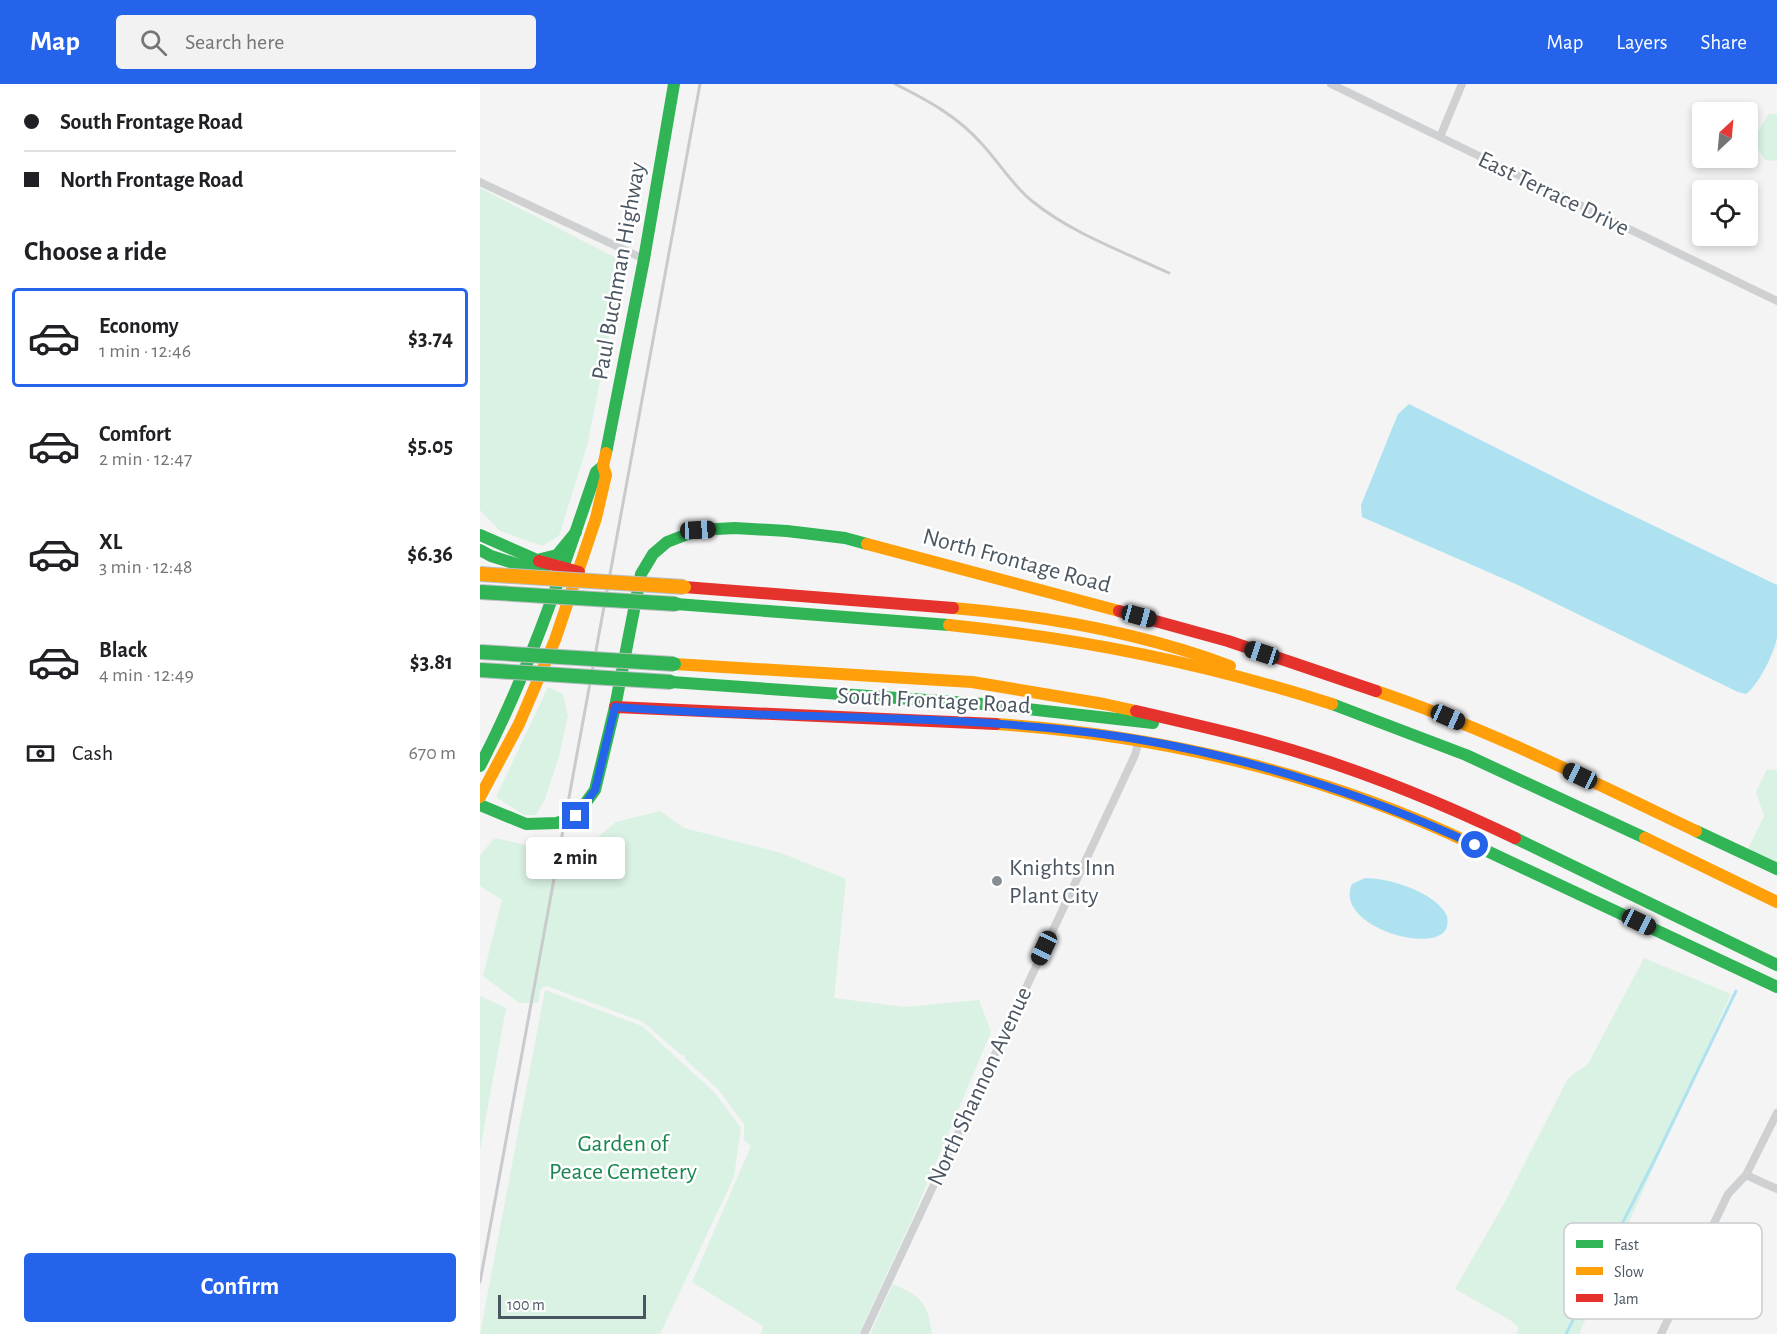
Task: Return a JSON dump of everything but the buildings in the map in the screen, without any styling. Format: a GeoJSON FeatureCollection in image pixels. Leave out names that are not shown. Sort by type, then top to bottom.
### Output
{"type":"FeatureCollection","features":[{"type":"Feature","properties":{"kind":"main road","name":"Paul Buchman Highway"},"geometry":{"type":"LineString","coordinates":[[480,797],[523,716],[555,640],[596,518],[606,475],[603,466],[644,259],[674,84]]}},
{"type":"Feature","properties":{"kind":"main road","name":"Paul Buchman Highway"},"geometry":{"type":"LineString","coordinates":[[480,766],[500,729],[543,624],[596,472],[603,466]]}},
{"type":"Feature","properties":{"kind":"main road","name":"North Frontage Road"},"geometry":{"type":"LineString","coordinates":[[480,805],[526,824],[557,823],[576,816],[595,790],[615,707],[641,574],[653,554],[667,542],[681,535],[698,530],[735,528],[845,538],[1217,638],[1429,709],[1543,759],[1777,869]]}},
{"type":"Feature","properties":{"kind":"main road"},"geometry":{"type":"LineString","coordinates":[[537,560],[557,555],[576,532]]}},
{"type":"Feature","properties":{"kind":"main road"},"geometry":{"type":"LineString","coordinates":[[480,535],[562,573]]}},
{"type":"Feature","properties":{"kind":"main road"},"geometry":{"type":"LineString","coordinates":[[480,549],[491,556],[578,577]]}},
{"type":"Feature","properties":{"kind":"main road"},"geometry":{"type":"LineString","coordinates":[[480,574],[1014,613],[1063,620],[1110,630],[1214,660],[1293,693]]}},
{"type":"Feature","properties":{"kind":"main road"},"geometry":{"type":"LineString","coordinates":[[480,592],[676,604],[946,626],[1048,637],[1186,663],[1363,715],[1488,764],[1777,902]]}},
{"type":"Feature","properties":{"kind":"main road"},"geometry":{"type":"LineString","coordinates":[[480,652],[972,682],[1104,704],[1228,732],[1315,758],[1396,786],[1468,816],[1777,965]]}},
{"type":"Feature","properties":{"kind":"main road"},"geometry":{"type":"LineString","coordinates":[[480,670],[983,704],[1228,732]]}},
{"type":"Feature","properties":{"kind":"main road","name":"South Frontage Road"},"geometry":{"type":"LineString","coordinates":[[615,707],[998,724],[1096,733],[1211,755],[1295,777],[1433,825],[1777,987]]}},
{"type":"Feature","properties":{"kind":"main road"},"geometry":{"type":"LineString","coordinates":[[480,750],[500,729]]}},
{"type":"Feature","properties":{"kind":"street","name":"East Terrace Drive"},"geometry":{"type":"LineString","coordinates":[[1331,84],[1777,302]]}},
{"type":"Feature","properties":{"kind":"street"},"geometry":{"type":"LineString","coordinates":[[1440,137],[1462,84]]}},
{"type":"Feature","properties":{"kind":"street"},"geometry":{"type":"LineString","coordinates":[[480,182],[644,259]]}},
{"type":"Feature","properties":{"kind":"street","name":"North Shannon Avenue"},"geometry":{"type":"LineString","coordinates":[[864,1334],[1135,755],[1139,740]]}},
{"type":"Feature","properties":{"kind":"street"},"geometry":{"type":"LineString","coordinates":[[1714,1223],[1728,1194],[1746,1175],[1777,1113]]}},
{"type":"Feature","properties":{"kind":"street"},"geometry":{"type":"LineString","coordinates":[[1746,1175],[1777,1189]]}},
{"type":"Feature","properties":{"kind":"street"},"geometry":{"type":"LineString","coordinates":[[1661,1334],[1668,1319]]}},
{"type":"Feature","properties":{"kind":"green space"},"geometry":{"type":"Polygon","coordinates":[[[1768,114],[1777,114],[1777,161],[1765,160],[1758,149],[1758,132],[1768,114]]]}},
{"type":"Feature","properties":{"kind":"green space"},"geometry":{"type":"Polygon","coordinates":[[[480,188],[624,262],[587,446],[559,536],[542,546],[500,531],[480,510],[480,188]]]}},
{"type":"Feature","properties":{"kind":"green space"},"geometry":{"type":"Polygon","coordinates":[[[548,687],[563,694],[568,716],[558,760],[545,799],[536,815],[524,815],[496,797],[548,687]]]}},
{"type":"Feature","properties":{"kind":"green space"},"geometry":{"type":"Polygon","coordinates":[[[1767,769],[1777,770],[1777,863],[1748,849],[1764,816],[1756,792],[1767,769]]]}},
{"type":"Feature","properties":{"kind":"green space"},"geometry":{"type":"Polygon","coordinates":[[[660,811],[684,828],[781,853],[846,879],[834,998],[904,1007],[979,1000],[991,1032],[913,1217],[859,1334],[761,1334],[763,1326],[692,1282],[751,1146],[744,1140],[744,1124],[718,1089],[685,1059],[685,1056],[643,1022],[547,986],[541,988],[538,1003],[519,1003],[483,976],[502,900],[480,886],[480,856],[494,838],[539,848],[580,852],[616,822],[660,811]]]}},
{"type":"Feature","properties":{"kind":"green space"},"geometry":{"type":"Polygon","coordinates":[[[1644,958],[1731,994],[1629,1223],[1564,1223],[1564,1319],[1586,1319],[1579,1334],[1516,1334],[1519,1328],[1510,1320],[1455,1289],[1505,1202],[1568,1078],[1588,1064],[1644,958]]]}},
{"type":"Feature","properties":{"kind":"green space","name":"Garden of Peace Cemetery"},"geometry":{"type":"Polygon","coordinates":[[[545,990],[642,1026],[715,1093],[741,1128],[734,1177],[660,1334],[480,1334],[545,990]]]}},
{"type":"Feature","properties":{"kind":"green space"},"geometry":{"type":"Polygon","coordinates":[[[480,996],[506,1008],[480,1150],[480,996]]]}},
{"type":"Feature","properties":{"kind":"green space"},"geometry":{"type":"Polygon","coordinates":[[[893,1284],[916,1297],[925,1307],[932,1334],[870,1334],[893,1284]]]}},
{"type":"Feature","properties":{"kind":"water"},"geometry":{"type":"Polygon","coordinates":[[[1409,404],[1777,585],[1776,643],[1756,684],[1746,694],[1738,692],[1518,585],[1362,517],[1361,505],[1398,414],[1409,404]]]}},
{"type":"Feature","properties":{"kind":"water"},"geometry":{"type":"Polygon","coordinates":[[[1365,878],[1399,884],[1423,893],[1441,907],[1447,916],[1446,930],[1432,938],[1417,939],[1382,930],[1367,921],[1356,910],[1350,898],[1352,884],[1365,878]]]}},
{"type":"Feature","properties":{"kind":"waterway"},"geometry":{"type":"LineString","coordinates":[[1622,1223],[1736,991]]}},
{"type":"Feature","properties":{"kind":"waterway"},"geometry":{"type":"LineString","coordinates":[[1566,1334],[1574,1319]]}},
{"type":"Feature","properties":{"kind":"railway"},"geometry":{"type":"LineString","coordinates":[[480,1282],[700,84]]}},
{"type":"Feature","properties":{"kind":"railway"},"geometry":{"type":"LineString","coordinates":[[895,84],[930,103],[972,133],[1018,188],[1047,212],[1098,241],[1169,273]]}},
{"type":"Feature","properties":{"kind":"traffic: fast"},"geometry":{"type":"LineString","coordinates":[[606,453],[644,259],[674,84]]}},
{"type":"Feature","properties":{"kind":"traffic: fast"},"geometry":{"type":"LineString","coordinates":[[480,766],[529,658],[596,472],[603,466]]}},
{"type":"Feature","properties":{"kind":"traffic: fast"},"geometry":{"type":"LineString","coordinates":[[480,805],[526,824],[557,823],[576,816],[595,790],[615,707],[641,574],[653,554],[667,542],[698,530],[735,528],[845,538],[867,544]]}},
{"type":"Feature","properties":{"kind":"traffic: fast"},"geometry":{"type":"LineString","coordinates":[[480,535],[537,560],[557,555],[576,532]]}},
{"type":"Feature","properties":{"kind":"traffic: fast"},"geometry":{"type":"LineString","coordinates":[[480,550],[491,556],[545,573]]}},
{"type":"Feature","properties":{"kind":"traffic: fast"},"geometry":{"type":"LineString","coordinates":[[480,592],[676,604]]}},
{"type":"Feature","properties":{"kind":"traffic: fast"},"geometry":{"type":"LineString","coordinates":[[676,604],[949,625]]}},
{"type":"Feature","properties":{"kind":"traffic: fast"},"geometry":{"type":"LineString","coordinates":[[480,652],[674,664]]}},
{"type":"Feature","properties":{"kind":"traffic: fast"},"geometry":{"type":"LineString","coordinates":[[480,670],[671,682]]}},
{"type":"Feature","properties":{"kind":"traffic: fast"},"geometry":{"type":"LineString","coordinates":[[671,682],[983,704],[1153,723]]}},
{"type":"Feature","properties":{"kind":"traffic: fast"},"geometry":{"type":"LineString","coordinates":[[1332,704],[1466,755],[1645,838]]}},
{"type":"Feature","properties":{"kind":"traffic: fast"},"geometry":{"type":"LineString","coordinates":[[1696,831],[1777,869]]}},
{"type":"Feature","properties":{"kind":"traffic: fast"},"geometry":{"type":"LineString","coordinates":[[1515,838],[1777,965]]}},
{"type":"Feature","properties":{"kind":"traffic: fast"},"geometry":{"type":"LineString","coordinates":[[1470,843],[1777,987]]}},
{"type":"Feature","properties":{"kind":"traffic: slow"},"geometry":{"type":"LineString","coordinates":[[480,797],[519,724],[555,640],[596,518],[606,475],[603,466],[606,453]]}},
{"type":"Feature","properties":{"kind":"traffic: slow"},"geometry":{"type":"LineString","coordinates":[[867,544],[1119,611]]}},
{"type":"Feature","properties":{"kind":"traffic: slow"},"geometry":{"type":"LineString","coordinates":[[480,574],[684,587]]}},
{"type":"Feature","properties":{"kind":"traffic: slow"},"geometry":{"type":"LineString","coordinates":[[953,608],[1059,621],[1128,635],[1197,654],[1230,666]]}},
{"type":"Feature","properties":{"kind":"traffic: slow"},"geometry":{"type":"LineString","coordinates":[[949,625],[1047,637],[1143,654],[1237,676],[1332,704]]}},
{"type":"Feature","properties":{"kind":"traffic: slow"},"geometry":{"type":"LineString","coordinates":[[674,664],[972,682],[1136,711]]}},
{"type":"Feature","properties":{"kind":"traffic: slow"},"geometry":{"type":"LineString","coordinates":[[1376,691],[1498,738],[1696,831]]}},
{"type":"Feature","properties":{"kind":"traffic: slow"},"geometry":{"type":"LineString","coordinates":[[996,724],[1118,737],[1239,761],[1357,796],[1470,843]]}},
{"type":"Feature","properties":{"kind":"traffic: slow"},"geometry":{"type":"LineString","coordinates":[[1645,838],[1777,902]]}},
{"type":"Feature","properties":{"kind":"traffic: jam"},"geometry":{"type":"LineString","coordinates":[[539,561],[579,572]]}},
{"type":"Feature","properties":{"kind":"traffic: jam"},"geometry":{"type":"LineString","coordinates":[[684,587],[953,608]]}},
{"type":"Feature","properties":{"kind":"traffic: jam"},"geometry":{"type":"LineString","coordinates":[[1119,611],[1228,641],[1376,691]]}},
{"type":"Feature","properties":{"kind":"traffic: jam"},"geometry":{"type":"LineString","coordinates":[[615,707],[996,724]]}},
{"type":"Feature","properties":{"kind":"traffic: jam"},"geometry":{"type":"LineString","coordinates":[[1136,711],[1248,738],[1340,766],[1416,794],[1515,838]]}},
{"type":"Feature","properties":{"kind":"place","name":"Knights Inn Plant City"},"geometry":{"type":"Point","coordinates":[997,881]}},
{"type":"Feature","properties":{"kind":"route"},"geometry":{"type":"LineString","coordinates":[[576,816],[595,790],[615,707],[998,724],[1096,733],[1211,755],[1295,777],[1433,825],[1475,845]]}}]}
